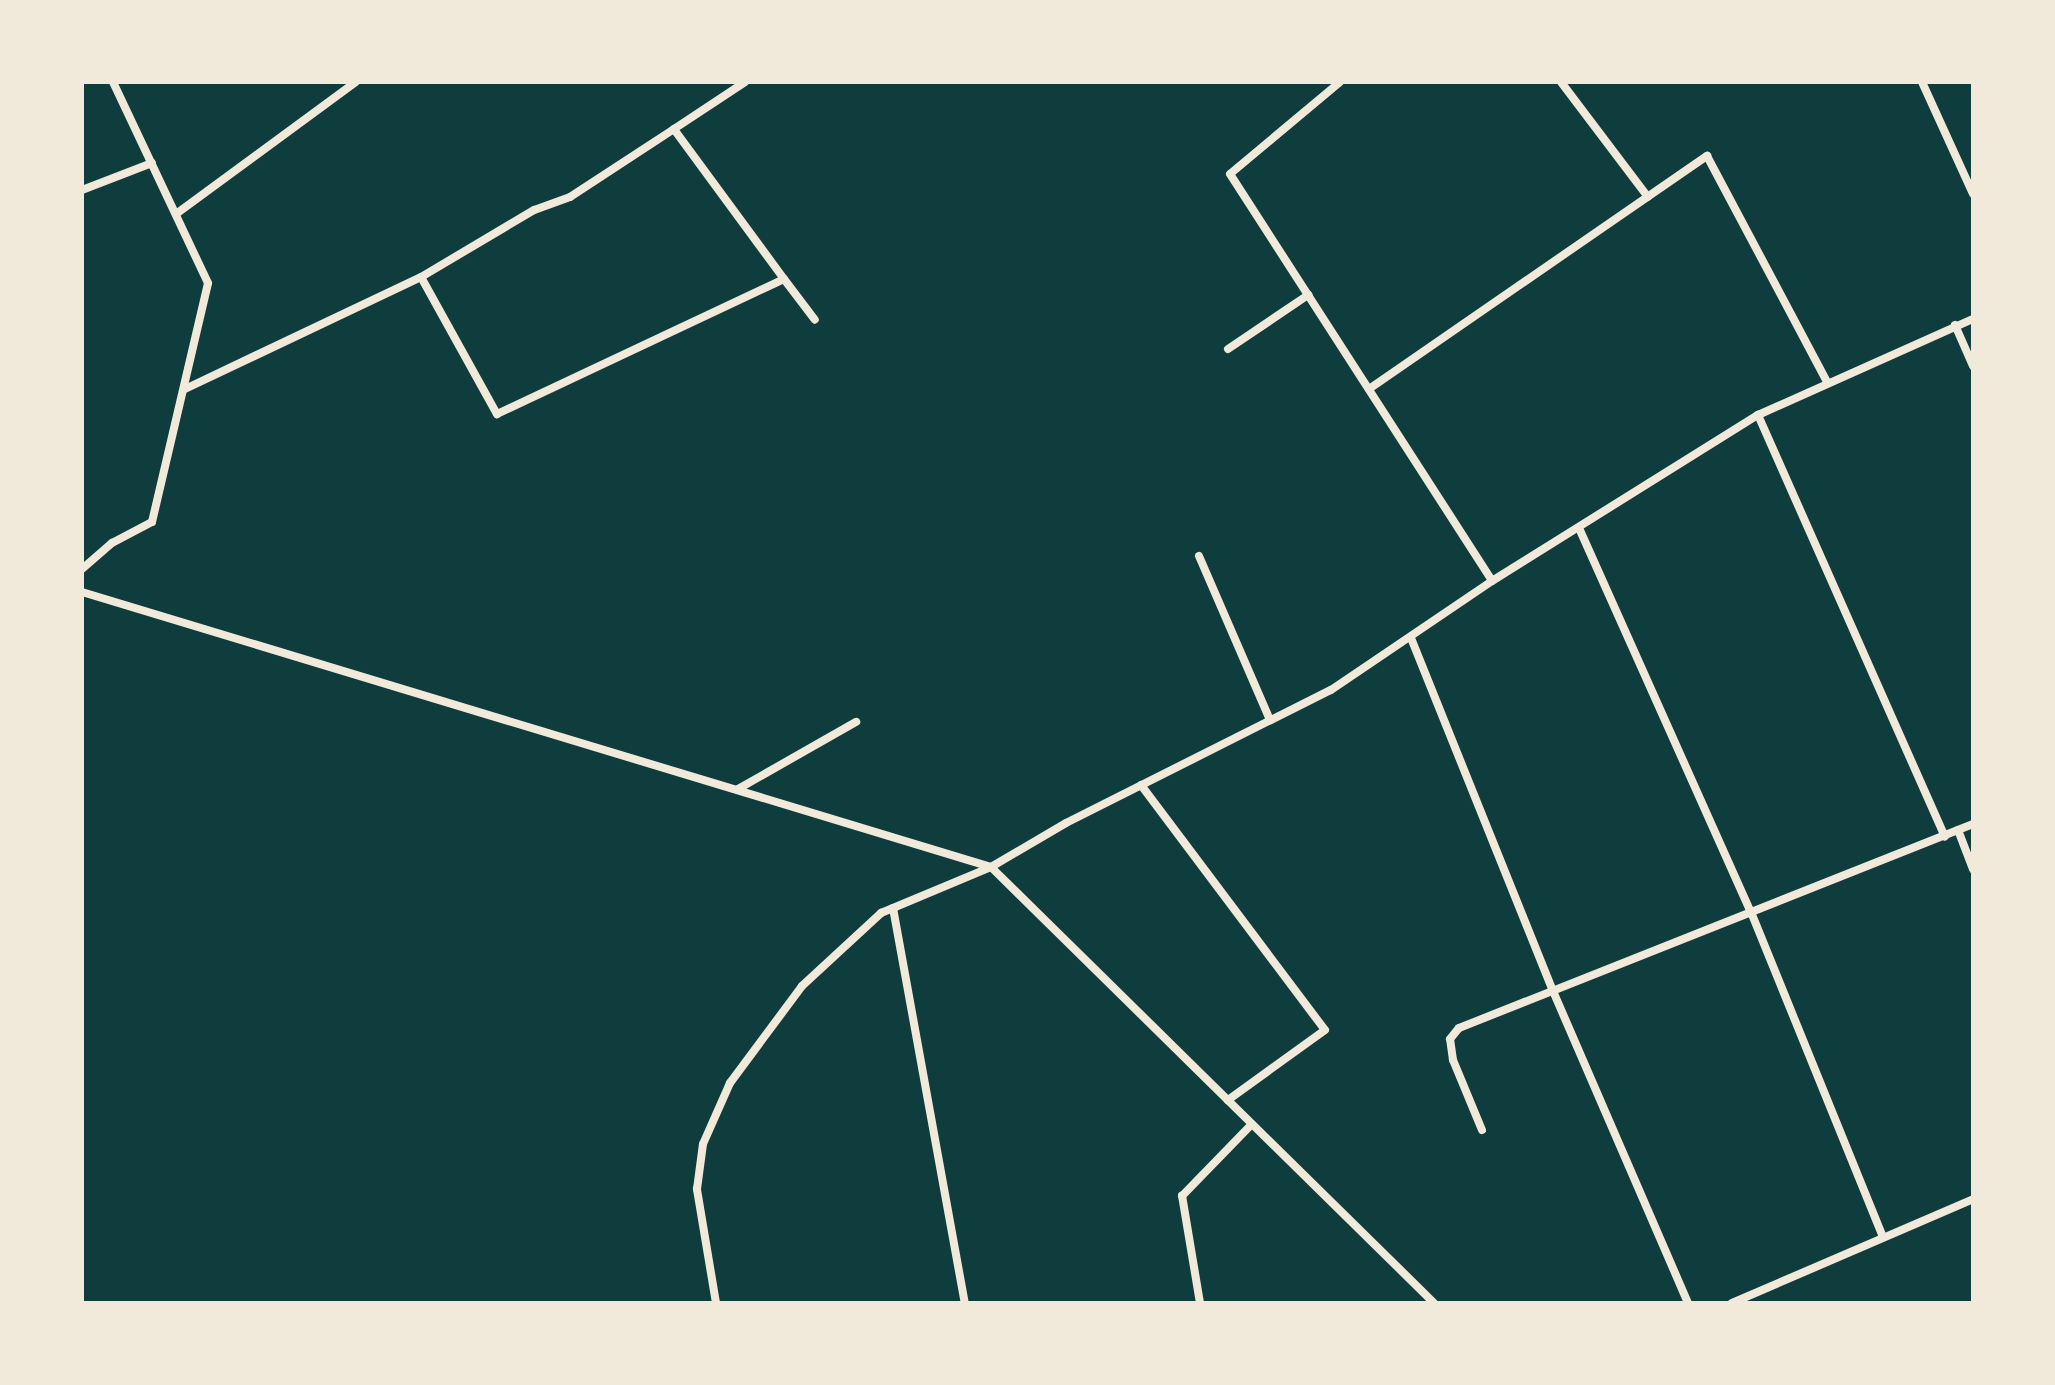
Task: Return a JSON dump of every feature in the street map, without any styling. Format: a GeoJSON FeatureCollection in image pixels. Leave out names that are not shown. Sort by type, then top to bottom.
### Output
{"type":"FeatureCollection","features":[{"type":"Feature","properties":{"kind":"street"},"geometry":{"type":"LineString","coordinates":[[82,569],[112,543],[152,522],[208,283],[113,82]]}},
{"type":"Feature","properties":{"kind":"street"},"geometry":{"type":"LineString","coordinates":[[176,214],[356,82]]}},
{"type":"Feature","properties":{"kind":"street"},"geometry":{"type":"LineString","coordinates":[[185,389],[421,277],[534,210],[570,197],[745,82]]}},
{"type":"Feature","properties":{"kind":"street"},"geometry":{"type":"LineString","coordinates":[[1340,82],[1230,174],[1492,581]]}},
{"type":"Feature","properties":{"kind":"street"},"geometry":{"type":"LineString","coordinates":[[1561,82],[1648,197]]}},
{"type":"Feature","properties":{"kind":"street"},"geometry":{"type":"LineString","coordinates":[[1922,82],[1973,194]]}},
{"type":"Feature","properties":{"kind":"street"},"geometry":{"type":"LineString","coordinates":[[674,129],[815,320]]}},
{"type":"Feature","properties":{"kind":"street"},"geometry":{"type":"LineString","coordinates":[[1369,389],[1707,156],[1826,380]]}},
{"type":"Feature","properties":{"kind":"street"},"geometry":{"type":"LineString","coordinates":[[82,190],[152,163]]}},
{"type":"Feature","properties":{"kind":"street"},"geometry":{"type":"LineString","coordinates":[[421,277],[497,414],[784,279]]}},
{"type":"Feature","properties":{"kind":"street"},"geometry":{"type":"LineString","coordinates":[[1228,349],[1308,295]]}},
{"type":"Feature","properties":{"kind":"street"},"geometry":{"type":"LineString","coordinates":[[716,1303],[697,1189],[703,1144],[730,1083],[802,986],[881,913],[991,867],[1141,785],[1331,690],[1492,581],[1758,415],[1826,380],[1973,319]]}},
{"type":"Feature","properties":{"kind":"street"},"geometry":{"type":"LineString","coordinates":[[1955,325],[1973,366]]}},
{"type":"Feature","properties":{"kind":"street"},"geometry":{"type":"LineString","coordinates":[[1758,415],[1945,836]]}},
{"type":"Feature","properties":{"kind":"street"},"geometry":{"type":"LineString","coordinates":[[1579,528],[1751,912],[1883,1237]]}},
{"type":"Feature","properties":{"kind":"street"},"geometry":{"type":"LineString","coordinates":[[1199,556],[1270,720]]}},
{"type":"Feature","properties":{"kind":"street"},"geometry":{"type":"LineString","coordinates":[[82,592],[991,867],[1434,1303]]}},
{"type":"Feature","properties":{"kind":"street"},"geometry":{"type":"LineString","coordinates":[[1411,638],[1553,991],[1688,1303]]}},
{"type":"Feature","properties":{"kind":"street"},"geometry":{"type":"LineString","coordinates":[[738,789],[856,722]]}},
{"type":"Feature","properties":{"kind":"street"},"geometry":{"type":"LineString","coordinates":[[1141,785],[1325,1030],[1228,1100]]}},
{"type":"Feature","properties":{"kind":"street"},"geometry":{"type":"LineString","coordinates":[[1482,1130],[1453,1060],[1450,1039],[1459,1028],[1973,824]]}},
{"type":"Feature","properties":{"kind":"street"},"geometry":{"type":"LineString","coordinates":[[1958,830],[1973,869]]}},
{"type":"Feature","properties":{"kind":"street"},"geometry":{"type":"LineString","coordinates":[[893,908],[965,1303]]}},
{"type":"Feature","properties":{"kind":"street"},"geometry":{"type":"LineString","coordinates":[[1200,1303],[1182,1196],[1252,1124]]}},
{"type":"Feature","properties":{"kind":"street"},"geometry":{"type":"LineString","coordinates":[[1732,1303],[1973,1199]]}}]}
